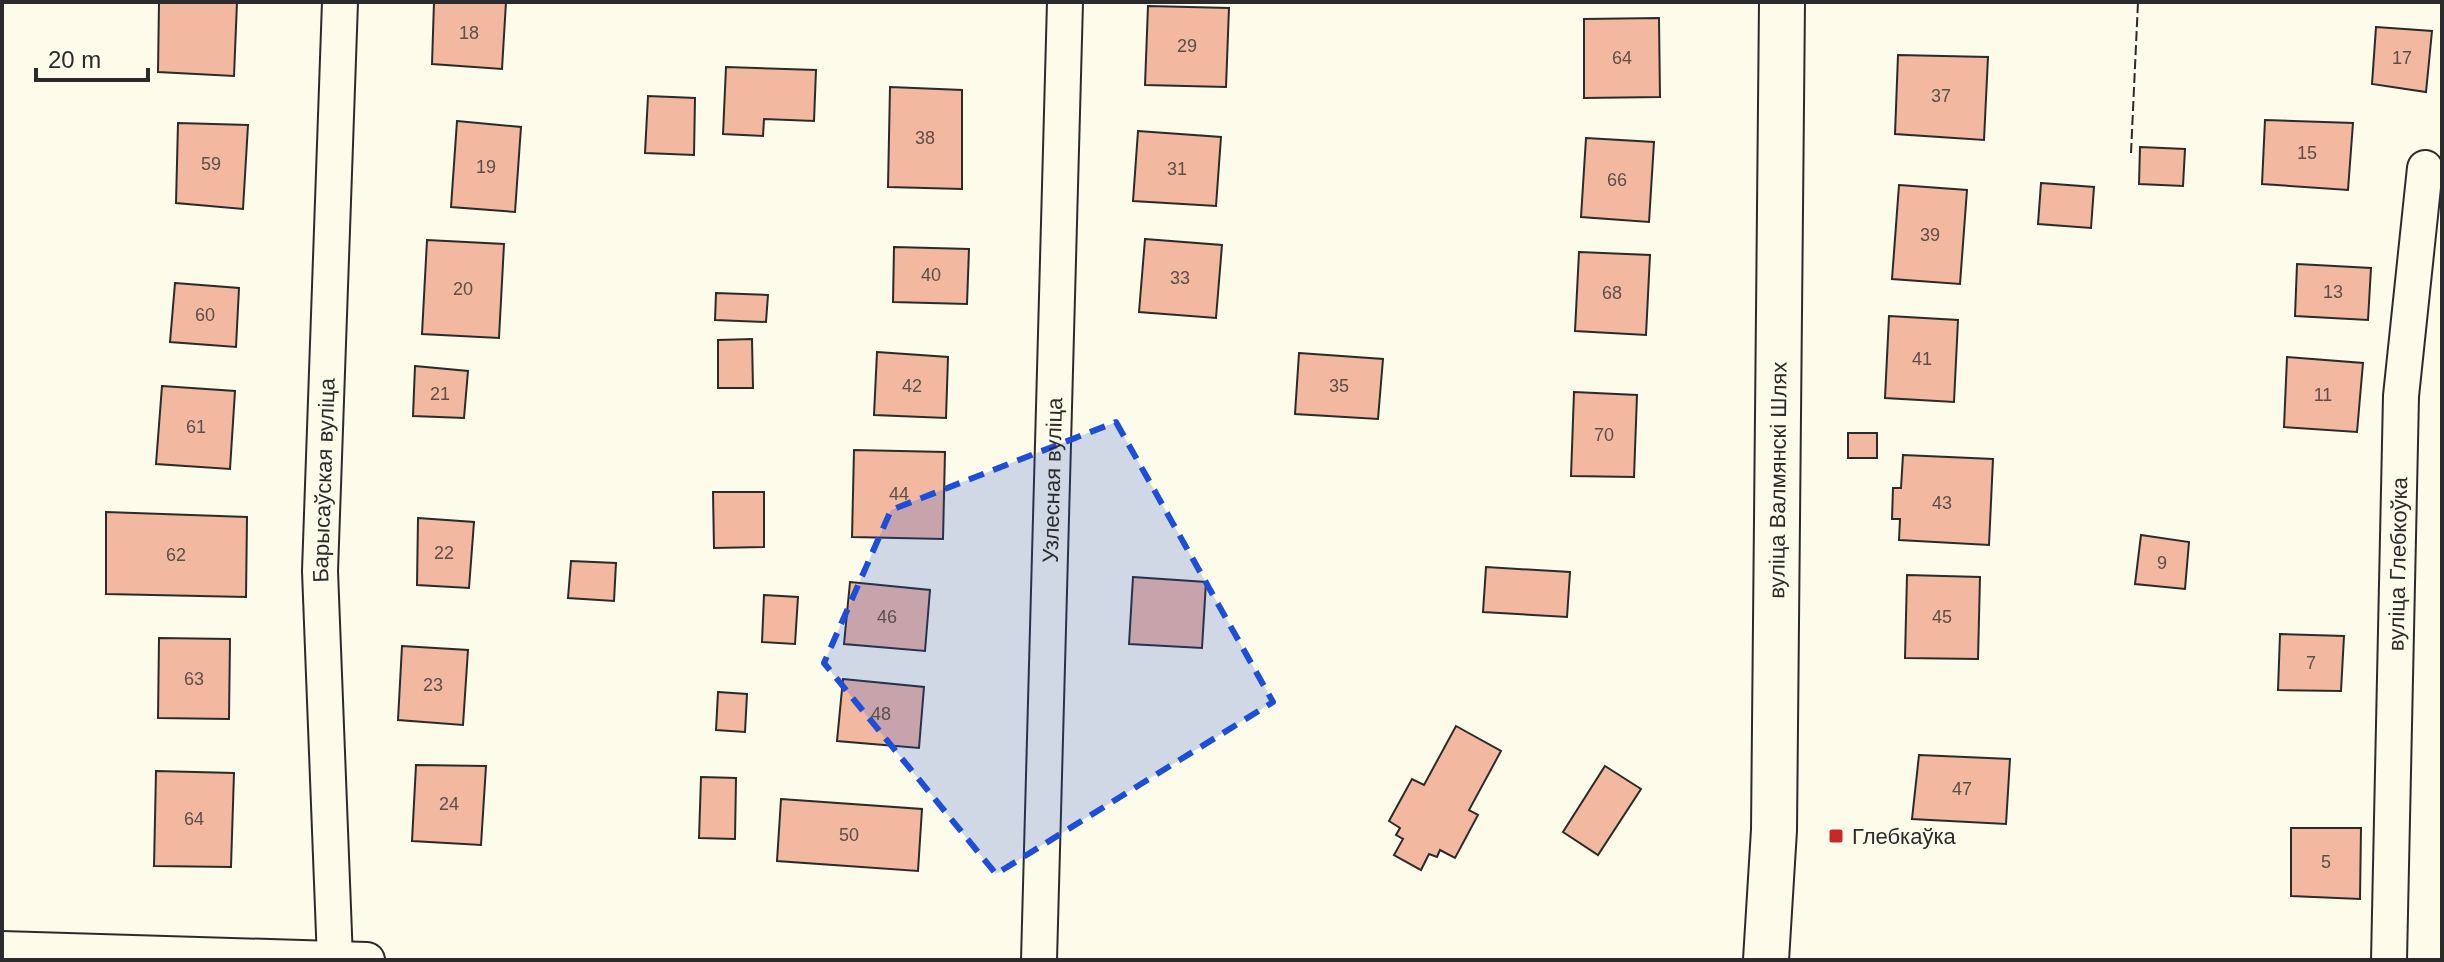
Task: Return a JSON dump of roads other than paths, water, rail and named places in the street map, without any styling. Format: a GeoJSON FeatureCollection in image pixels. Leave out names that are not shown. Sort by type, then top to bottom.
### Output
{"type":"FeatureCollection","features":[{"type":"Feature","properties":{"kind":"main road","name":"вуліца Валмянскі Шлях"},"geometry":{"type":"LineString","coordinates":[[1766,960],[1774,830],[1782,2]]}},
{"type":"Feature","properties":{"kind":"street","name":"Барысаўская вуліца"},"geometry":{"type":"LineString","coordinates":[[340,2],[320,571],[346,960]]}},
{"type":"Feature","properties":{"kind":"street","name":"Узлесная вуліца"},"geometry":{"type":"LineString","coordinates":[[1039,960],[1065,2]]}},
{"type":"Feature","properties":{"kind":"street","name":"вуліца Глебкоўка"},"geometry":{"type":"LineString","coordinates":[[2389,960],[2401,396],[2425,168]]}},
{"type":"Feature","properties":{"kind":"street"},"geometry":{"type":"LineString","coordinates":[[2,949],[346,960]]}},
{"type":"Feature","properties":{"kind":"place","name":"Глебкаўка"},"geometry":{"type":"Point","coordinates":[1836,836]}}]}
